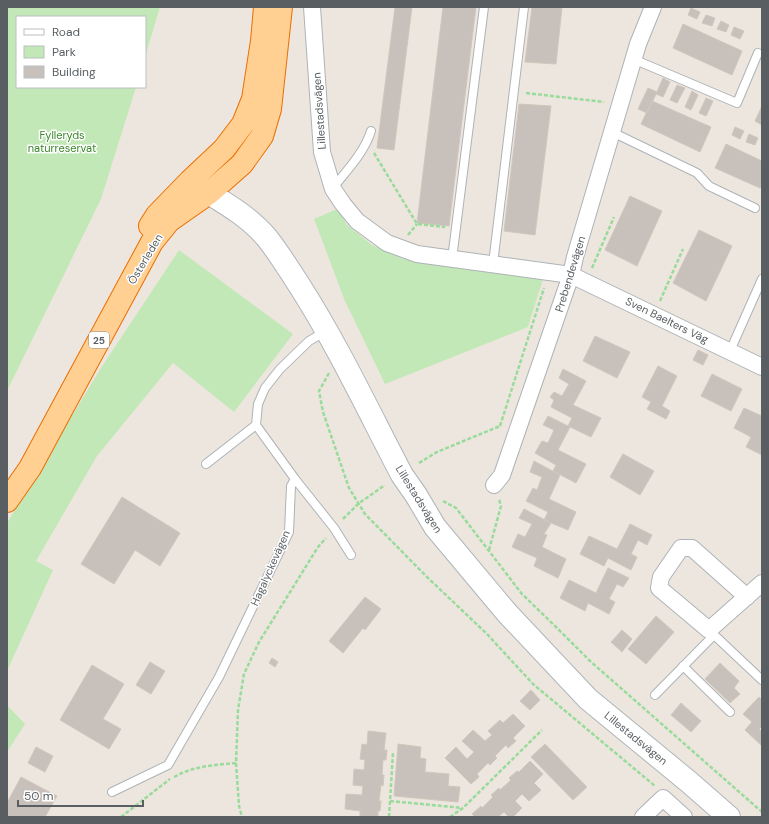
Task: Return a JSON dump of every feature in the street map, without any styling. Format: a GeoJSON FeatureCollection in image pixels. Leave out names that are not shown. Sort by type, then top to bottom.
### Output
{"type":"FeatureCollection","features":[{"type":"Feature","properties":{"kind":"highway","name":"Österleden"},"geometry":{"type":"LineString","coordinates":[[7,492],[19,463],[54,404],[141,240],[157,215],[224,149],[244,124],[253,99],[262,41],[265,7]]}},
{"type":"Feature","properties":{"kind":"highway","name":"Österleden"},"geometry":{"type":"LineString","coordinates":[[7,501],[30,468],[152,242],[169,221],[209,193],[242,164],[262,136],[270,109],[281,7]]}},
{"type":"Feature","properties":{"kind":"main road","name":"Lillestadsvägen"},"geometry":{"type":"LineString","coordinates":[[190,181],[228,204],[266,237],[321,320],[402,475],[435,527],[507,613],[588,699],[729,817]]}},
{"type":"Feature","properties":{"kind":"street","name":"Lillestadsvägen"},"geometry":{"type":"LineString","coordinates":[[312,7],[322,152],[333,189],[357,221],[387,243],[417,254],[571,274]]}},
{"type":"Feature","properties":{"kind":"street","name":"Prebendevägen"},"geometry":{"type":"LineString","coordinates":[[494,485],[502,475],[571,274],[633,59],[653,7]]}},
{"type":"Feature","properties":{"kind":"street","name":"Sven Baelters Väg"},"geometry":{"type":"LineString","coordinates":[[571,274],[762,366]]}},
{"type":"Feature","properties":{"kind":"street"},"geometry":{"type":"LineString","coordinates":[[747,597],[692,548],[681,548],[661,577],[660,588],[712,633],[747,597],[762,584]]}},
{"type":"Feature","properties":{"kind":"street"},"geometry":{"type":"LineString","coordinates":[[643,817],[663,798],[684,817]]}},
{"type":"Feature","properties":{"kind":"lane"},"geometry":{"type":"LineString","coordinates":[[452,259],[484,7]]}},
{"type":"Feature","properties":{"kind":"lane"},"geometry":{"type":"LineString","coordinates":[[493,264],[524,7]]}},
{"type":"Feature","properties":{"kind":"lane"},"geometry":{"type":"LineString","coordinates":[[633,59],[737,103],[758,53]]}},
{"type":"Feature","properties":{"kind":"lane"},"geometry":{"type":"LineString","coordinates":[[333,189],[367,143],[371,131]]}},
{"type":"Feature","properties":{"kind":"lane"},"geometry":{"type":"LineString","coordinates":[[612,132],[697,173],[709,186],[755,208]]}},
{"type":"Feature","properties":{"kind":"lane"},"geometry":{"type":"LineString","coordinates":[[730,351],[762,279]]}},
{"type":"Feature","properties":{"kind":"lane"},"geometry":{"type":"LineString","coordinates":[[326,330],[309,340],[280,369],[265,388],[258,404],[256,424],[295,479],[334,528],[351,555]]}},
{"type":"Feature","properties":{"kind":"lane"},"geometry":{"type":"LineString","coordinates":[[206,464],[256,424]]}},
{"type":"Feature","properties":{"kind":"lane","name":"Hagalyckevägen"},"geometry":{"type":"LineString","coordinates":[[112,792],[168,764],[219,676],[289,532],[291,486],[295,479]]}},
{"type":"Feature","properties":{"kind":"lane"},"geometry":{"type":"LineString","coordinates":[[655,695],[712,633],[762,680]]}},
{"type":"Feature","properties":{"kind":"lane"},"geometry":{"type":"LineString","coordinates":[[683,666],[730,712]]}},
{"type":"Feature","properties":{"kind":"path"},"geometry":{"type":"LineString","coordinates":[[514,91],[620,104]]}},
{"type":"Feature","properties":{"kind":"path"},"geometry":{"type":"LineString","coordinates":[[367,143],[417,224],[456,228]]}},
{"type":"Feature","properties":{"kind":"path"},"geometry":{"type":"LineString","coordinates":[[586,281],[614,217]]}},
{"type":"Feature","properties":{"kind":"path"},"geometry":{"type":"LineString","coordinates":[[655,315],[683,249]]}},
{"type":"Feature","properties":{"kind":"path"},"geometry":{"type":"LineString","coordinates":[[500,426],[549,271]]}},
{"type":"Feature","properties":{"kind":"path"},"geometry":{"type":"LineString","coordinates":[[342,359],[328,374],[319,391],[323,412],[349,488],[365,514],[427,577],[487,634],[533,684],[654,784],[663,798]]}},
{"type":"Feature","properties":{"kind":"path"},"geometry":{"type":"LineString","coordinates":[[419,463],[438,452],[500,426],[511,422],[520,424]]}},
{"type":"Feature","properties":{"kind":"path"},"geometry":{"type":"LineString","coordinates":[[242,817],[239,806],[236,763],[238,710],[244,674],[259,642],[318,547],[334,528],[358,504],[389,482]]}},
{"type":"Feature","properties":{"kind":"path"},"geometry":{"type":"LineString","coordinates":[[489,551],[501,506],[494,485]]}},
{"type":"Feature","properties":{"kind":"path"},"geometry":{"type":"LineString","coordinates":[[416,495],[444,502],[456,508],[522,594],[590,661],[762,812]]}},
{"type":"Feature","properties":{"kind":"path"},"geometry":{"type":"LineString","coordinates":[[450,817],[463,808],[542,730]]}},
{"type":"Feature","properties":{"kind":"path"},"geometry":{"type":"LineString","coordinates":[[389,817],[393,753]]}},
{"type":"Feature","properties":{"kind":"path"},"geometry":{"type":"LineString","coordinates":[[121,817],[166,782],[183,772],[207,765],[236,763]]}},
{"type":"Feature","properties":{"kind":"path"},"geometry":{"type":"LineString","coordinates":[[390,801],[463,808]]}},
{"type":"Feature","properties":{"kind":"green space","name":"Fylleryds naturreservat"},"geometry":{"type":"Polygon","coordinates":[[[7,7],[160,7],[146,54],[146,16],[16,16],[16,88],[136,88],[101,199],[7,391],[7,7]]]}},
{"type":"Feature","properties":{"kind":"green space"},"geometry":{"type":"Polygon","coordinates":[[[337,209],[347,225],[372,245],[403,259],[543,279],[528,327],[385,384],[345,301],[314,219],[337,209]]]}},
{"type":"Feature","properties":{"kind":"green space"},"geometry":{"type":"Polygon","coordinates":[[[179,250],[293,334],[234,412],[173,363],[97,456],[36,561],[53,570],[7,671],[7,523],[101,368],[179,250]]]}},
{"type":"Feature","properties":{"kind":"green space"},"geometry":{"type":"Polygon","coordinates":[[[7,705],[25,724],[7,752],[7,705]]]}},
{"type":"Feature","properties":{"kind":"building"},"geometry":{"type":"Polygon","coordinates":[[[395,7],[412,7],[394,150],[377,148],[395,7]]]}},
{"type":"Feature","properties":{"kind":"building"},"geometry":{"type":"Polygon","coordinates":[[[443,7],[476,7],[449,226],[417,223],[443,7]]]}},
{"type":"Feature","properties":{"kind":"building"},"geometry":{"type":"Polygon","coordinates":[[[532,7],[562,7],[556,64],[525,62],[532,7]]]}},
{"type":"Feature","properties":{"kind":"building"},"geometry":{"type":"Polygon","coordinates":[[[691,8],[700,12],[697,19],[688,15],[691,8]]]}},
{"type":"Feature","properties":{"kind":"building"},"geometry":{"type":"Polygon","coordinates":[[[706,15],[715,18],[712,26],[702,23],[706,15]]]}},
{"type":"Feature","properties":{"kind":"building"},"geometry":{"type":"Polygon","coordinates":[[[721,21],[729,25],[726,32],[717,29],[721,21]]]}},
{"type":"Feature","properties":{"kind":"building"},"geometry":{"type":"Polygon","coordinates":[[[683,24],[742,51],[732,75],[673,48],[683,24]]]}},
{"type":"Feature","properties":{"kind":"building"},"geometry":{"type":"Polygon","coordinates":[[[734,27],[744,31],[740,39],[731,35],[734,27]]]}},
{"type":"Feature","properties":{"kind":"building"},"geometry":{"type":"Polygon","coordinates":[[[663,78],[670,82],[663,97],[656,94],[663,78]]]}},
{"type":"Feature","properties":{"kind":"building"},"geometry":{"type":"Polygon","coordinates":[[[677,85],[685,88],[677,103],[670,100],[677,85]]]}},
{"type":"Feature","properties":{"kind":"building"},"geometry":{"type":"Polygon","coordinates":[[[648,88],[657,92],[647,113],[638,109],[648,88]]]}},
{"type":"Feature","properties":{"kind":"building"},"geometry":{"type":"Polygon","coordinates":[[[692,91],[698,95],[691,110],[685,107],[692,91]]]}},
{"type":"Feature","properties":{"kind":"building"},"geometry":{"type":"Polygon","coordinates":[[[706,98],[713,101],[706,116],[699,113],[706,98]]]}},
{"type":"Feature","properties":{"kind":"building"},"geometry":{"type":"Polygon","coordinates":[[[652,101],[711,127],[700,152],[641,124],[652,101]]]}},
{"type":"Feature","properties":{"kind":"building"},"geometry":{"type":"Polygon","coordinates":[[[519,104],[551,106],[535,235],[504,231],[519,104]]]}},
{"type":"Feature","properties":{"kind":"building"},"geometry":{"type":"Polygon","coordinates":[[[762,106],[762,125],[755,121],[762,106]]]}},
{"type":"Feature","properties":{"kind":"building"},"geometry":{"type":"Polygon","coordinates":[[[735,127],[744,131],[740,139],[732,135],[735,127]]]}},
{"type":"Feature","properties":{"kind":"building"},"geometry":{"type":"Polygon","coordinates":[[[749,134],[758,138],[755,145],[746,142],[749,134]]]}},
{"type":"Feature","properties":{"kind":"building"},"geometry":{"type":"Polygon","coordinates":[[[726,144],[762,161],[762,185],[760,188],[715,168],[726,144]]]}},
{"type":"Feature","properties":{"kind":"building"},"geometry":{"type":"Polygon","coordinates":[[[630,196],[662,211],[637,266],[605,250],[630,196]]]}},
{"type":"Feature","properties":{"kind":"building"},"geometry":{"type":"Polygon","coordinates":[[[699,230],[732,246],[706,301],[673,283],[699,230]]]}},
{"type":"Feature","properties":{"kind":"building"},"geometry":{"type":"Polygon","coordinates":[[[595,336],[630,352],[617,378],[583,361],[595,336]]]}},
{"type":"Feature","properties":{"kind":"building"},"geometry":{"type":"Polygon","coordinates":[[[698,350],[708,355],[703,365],[693,360],[698,350]]]}},
{"type":"Feature","properties":{"kind":"building"},"geometry":{"type":"Polygon","coordinates":[[[658,366],[677,376],[662,406],[670,411],[666,419],[647,409],[651,402],[642,397],[658,366]]]}},
{"type":"Feature","properties":{"kind":"building"},"geometry":{"type":"Polygon","coordinates":[[[563,369],[586,381],[573,405],[601,418],[591,437],[568,426],[572,418],[551,407],[554,400],[550,397],[554,392],[562,396],[569,384],[559,378],[563,369]]]}},
{"type":"Feature","properties":{"kind":"building"},"geometry":{"type":"Polygon","coordinates":[[[712,374],[742,389],[731,411],[701,396],[712,374]]]}},
{"type":"Feature","properties":{"kind":"building"},"geometry":{"type":"Polygon","coordinates":[[[744,408],[762,416],[762,455],[746,447],[751,437],[734,428],[744,408]]]}},
{"type":"Feature","properties":{"kind":"building"},"geometry":{"type":"Polygon","coordinates":[[[548,416],[570,427],[558,450],[586,464],[576,483],[553,471],[556,465],[535,453],[542,441],[548,443],[554,430],[543,425],[548,416]]]}},
{"type":"Feature","properties":{"kind":"building"},"geometry":{"type":"Polygon","coordinates":[[[623,454],[654,471],[640,495],[610,477],[623,454]]]}},
{"type":"Feature","properties":{"kind":"building"},"geometry":{"type":"Polygon","coordinates":[[[534,461],[560,475],[549,499],[576,512],[568,530],[544,520],[548,512],[526,501],[533,488],[537,490],[542,477],[530,472],[534,461]]]}},
{"type":"Feature","properties":{"kind":"building"},"geometry":{"type":"Polygon","coordinates":[[[122,497],[180,533],[160,566],[135,550],[114,584],[81,564],[122,497]]]}},
{"type":"Feature","properties":{"kind":"building"},"geometry":{"type":"Polygon","coordinates":[[[524,509],[551,523],[544,534],[547,535],[542,547],[566,559],[558,578],[534,566],[537,558],[512,547],[518,534],[525,537],[532,524],[519,518],[524,509]]]}},
{"type":"Feature","properties":{"kind":"building"},"geometry":{"type":"Polygon","coordinates":[[[630,524],[652,535],[647,545],[638,540],[631,554],[637,557],[631,570],[608,558],[604,566],[580,554],[589,536],[617,549],[630,524]]]}},
{"type":"Feature","properties":{"kind":"building"},"geometry":{"type":"Polygon","coordinates":[[[608,568],[629,578],[623,587],[617,584],[609,599],[615,602],[609,614],[588,603],[585,611],[560,598],[569,580],[596,593],[608,568]]]}},
{"type":"Feature","properties":{"kind":"building"},"geometry":{"type":"Polygon","coordinates":[[[365,597],[381,609],[365,630],[363,628],[343,653],[329,641],[365,597]]]}},
{"type":"Feature","properties":{"kind":"building"},"geometry":{"type":"Polygon","coordinates":[[[656,616],[674,632],[646,664],[628,649],[656,616]]]}},
{"type":"Feature","properties":{"kind":"building"},"geometry":{"type":"Polygon","coordinates":[[[622,630],[632,639],[622,652],[611,642],[622,630]]]}},
{"type":"Feature","properties":{"kind":"building"},"geometry":{"type":"Polygon","coordinates":[[[272,658],[278,662],[275,667],[269,663],[272,658]]]}},
{"type":"Feature","properties":{"kind":"building"},"geometry":{"type":"Polygon","coordinates":[[[150,662],[165,671],[151,694],[136,685],[150,662]]]}},
{"type":"Feature","properties":{"kind":"building"},"geometry":{"type":"Polygon","coordinates":[[[720,663],[739,681],[734,688],[740,694],[730,703],[705,679],[720,663]]]}},
{"type":"Feature","properties":{"kind":"building"},"geometry":{"type":"Polygon","coordinates":[[[92,665],[124,684],[103,719],[121,729],[109,749],[60,720],[92,665]]]}},
{"type":"Feature","properties":{"kind":"building"},"geometry":{"type":"Polygon","coordinates":[[[531,690],[540,700],[530,710],[520,701],[531,690]]]}},
{"type":"Feature","properties":{"kind":"building"},"geometry":{"type":"Polygon","coordinates":[[[759,697],[762,700],[762,726],[759,729],[762,732],[762,746],[745,730],[752,722],[743,714],[759,697]]]}},
{"type":"Feature","properties":{"kind":"building"},"geometry":{"type":"Polygon","coordinates":[[[681,703],[701,721],[691,732],[671,715],[681,703]]]}},
{"type":"Feature","properties":{"kind":"building"},"geometry":{"type":"Polygon","coordinates":[[[513,714],[525,726],[513,738],[516,741],[508,748],[506,745],[495,756],[497,758],[490,765],[488,763],[477,774],[479,777],[471,784],[445,758],[456,747],[467,759],[474,752],[462,741],[473,730],[485,741],[492,735],[488,731],[500,720],[503,723],[513,714]]]}},
{"type":"Feature","properties":{"kind":"building"},"geometry":{"type":"Polygon","coordinates":[[[368,731],[386,733],[384,750],[387,750],[386,760],[383,760],[382,775],[384,775],[383,786],[381,785],[379,801],[381,801],[378,817],[360,817],[360,811],[345,809],[346,794],[362,795],[363,786],[353,785],[354,769],[364,770],[365,760],[360,759],[362,744],[367,745],[368,731]]]}},
{"type":"Feature","properties":{"kind":"building"},"geometry":{"type":"Polygon","coordinates":[[[398,744],[421,747],[420,758],[426,759],[425,772],[449,774],[448,786],[460,787],[458,802],[394,796],[398,744]]]}},
{"type":"Feature","properties":{"kind":"building"},"geometry":{"type":"Polygon","coordinates":[[[545,744],[587,787],[573,800],[531,757],[545,744]]]}},
{"type":"Feature","properties":{"kind":"building"},"geometry":{"type":"Polygon","coordinates":[[[36,747],[53,756],[45,772],[28,763],[36,747]]]}},
{"type":"Feature","properties":{"kind":"building"},"geometry":{"type":"Polygon","coordinates":[[[530,761],[543,774],[534,783],[541,790],[529,801],[522,794],[515,801],[522,808],[513,817],[509,817],[504,812],[498,817],[475,817],[472,814],[481,806],[482,808],[493,797],[491,795],[499,788],[500,790],[511,780],[509,778],[517,771],[519,772],[530,761]]]}},
{"type":"Feature","properties":{"kind":"building"},"geometry":{"type":"Polygon","coordinates":[[[21,777],[57,796],[45,817],[7,817],[7,803],[21,777]]]}}]}
